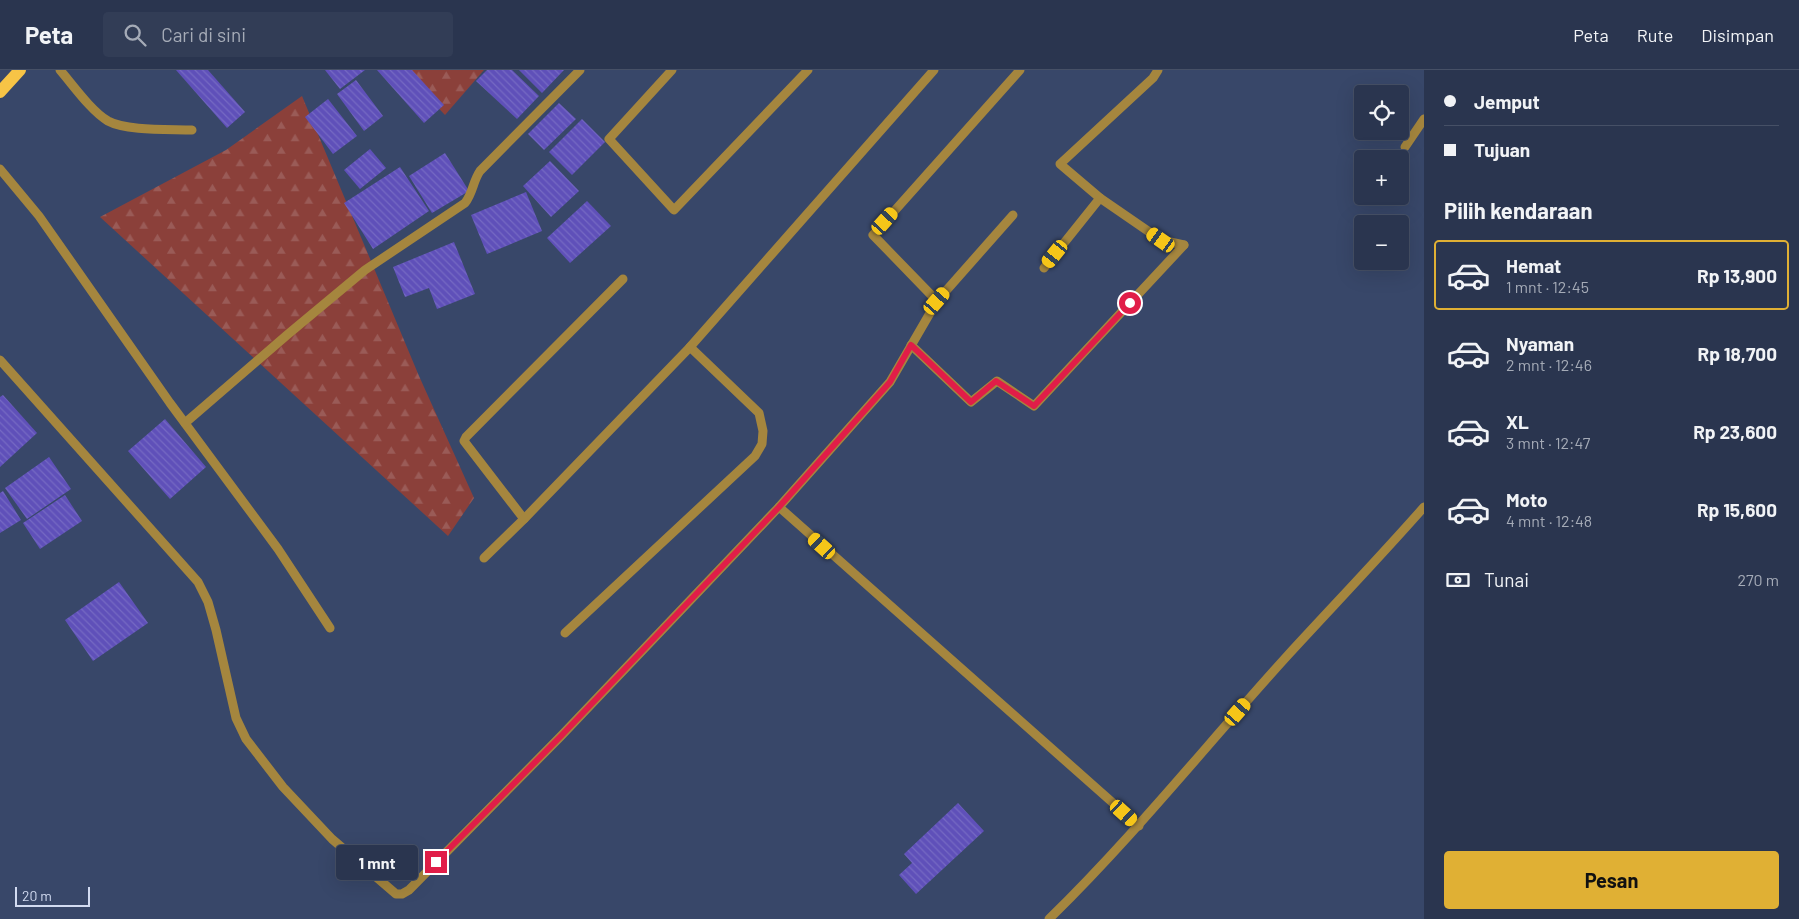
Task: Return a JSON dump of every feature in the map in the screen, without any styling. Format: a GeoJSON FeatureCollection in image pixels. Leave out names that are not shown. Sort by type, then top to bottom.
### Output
{"type":"FeatureCollection","features":[{"type":"Feature","properties":{"kind":"main road"},"geometry":{"type":"LineString","coordinates":[[0,92],[20,70]]}},
{"type":"Feature","properties":{"kind":"street"},"geometry":{"type":"LineString","coordinates":[[60,70],[107,120],[122,126],[192,130]]}},
{"type":"Feature","properties":{"kind":"street"},"geometry":{"type":"LineString","coordinates":[[185,423],[365,270],[464,203],[470,196],[480,171],[580,70]]}},
{"type":"Feature","properties":{"kind":"street"},"geometry":{"type":"LineString","coordinates":[[672,70],[609,139],[674,210],[808,70]]}},
{"type":"Feature","properties":{"kind":"street"},"geometry":{"type":"LineString","coordinates":[[484,558],[690,347],[934,70]]}},
{"type":"Feature","properties":{"kind":"street"},"geometry":{"type":"LineString","coordinates":[[937,301],[873,235],[1020,70]]}},
{"type":"Feature","properties":{"kind":"street"},"geometry":{"type":"LineString","coordinates":[[911,345],[971,402],[996,381],[1034,406],[1184,245],[1161,240],[1100,198],[1060,164],[1153,78],[1158,70]]}},
{"type":"Feature","properties":{"kind":"street"},"geometry":{"type":"LineString","coordinates":[[1404,147],[1424,119]]}},
{"type":"Feature","properties":{"kind":"street"},"geometry":{"type":"LineString","coordinates":[[0,169],[40,216],[185,423],[272,541],[330,628]]}},
{"type":"Feature","properties":{"kind":"street"},"geometry":{"type":"LineString","coordinates":[[1044,268],[1100,198]]}},
{"type":"Feature","properties":{"kind":"street"},"geometry":{"type":"LineString","coordinates":[[0,360],[198,582],[208,602],[216,630],[236,718],[251,746],[282,787],[332,839],[396,894],[402,894],[416,884],[561,736],[779,507],[890,382],[937,301],[1013,215]]}},
{"type":"Feature","properties":{"kind":"street"},"geometry":{"type":"LineString","coordinates":[[524,519],[464,441],[623,279]]}},
{"type":"Feature","properties":{"kind":"street"},"geometry":{"type":"LineString","coordinates":[[565,633],[755,456],[762,444],[763,431],[759,413],[690,347]]}},
{"type":"Feature","properties":{"kind":"street"},"geometry":{"type":"LineString","coordinates":[[779,507],[1139,826]]}},
{"type":"Feature","properties":{"kind":"street"},"geometry":{"type":"LineString","coordinates":[[1048,919],[1139,826],[1288,655],[1424,507]]}},
{"type":"Feature","properties":{"kind":"green space"},"geometry":{"type":"Polygon","coordinates":[[[402,70],[484,70],[445,115],[402,70]]]}},
{"type":"Feature","properties":{"kind":"green space"},"geometry":{"type":"Polygon","coordinates":[[[302,96],[419,376],[474,498],[448,536],[100,217],[226,150],[302,96]]]}},
{"type":"Feature","properties":{"kind":"building"},"geometry":{"type":"Polygon","coordinates":[[[176,70],[208,70],[245,112],[227,128],[176,70]]]}},
{"type":"Feature","properties":{"kind":"building"},"geometry":{"type":"Polygon","coordinates":[[[325,70],[365,70],[340,89],[325,70]]]}},
{"type":"Feature","properties":{"kind":"building"},"geometry":{"type":"Polygon","coordinates":[[[377,70],[412,70],[444,105],[424,123],[377,70]]]}},
{"type":"Feature","properties":{"kind":"building"},"geometry":{"type":"Polygon","coordinates":[[[487,70],[512,70],[539,96],[517,119],[476,81],[487,70]]]}},
{"type":"Feature","properties":{"kind":"building"},"geometry":{"type":"Polygon","coordinates":[[[519,70],[564,70],[542,93],[519,70]]]}},
{"type":"Feature","properties":{"kind":"building"},"geometry":{"type":"Polygon","coordinates":[[[356,80],[383,116],[364,131],[337,94],[356,80]]]}},
{"type":"Feature","properties":{"kind":"building"},"geometry":{"type":"Polygon","coordinates":[[[328,99],[357,136],[333,154],[305,117],[328,99]]]}},
{"type":"Feature","properties":{"kind":"building"},"geometry":{"type":"Polygon","coordinates":[[[559,103],[576,119],[544,150],[528,134],[559,103]]]}},
{"type":"Feature","properties":{"kind":"building"},"geometry":{"type":"Polygon","coordinates":[[[582,119],[605,142],[572,175],[549,152],[582,119]]]}},
{"type":"Feature","properties":{"kind":"building"},"geometry":{"type":"Polygon","coordinates":[[[370,149],[386,168],[360,189],[344,170],[370,149]]]}},
{"type":"Feature","properties":{"kind":"building"},"geometry":{"type":"Polygon","coordinates":[[[445,153],[469,191],[432,213],[409,176],[445,153]]]}},
{"type":"Feature","properties":{"kind":"building"},"geometry":{"type":"Polygon","coordinates":[[[550,161],[579,191],[551,217],[523,186],[550,161]]]}},
{"type":"Feature","properties":{"kind":"building"},"geometry":{"type":"Polygon","coordinates":[[[400,167],[429,211],[373,249],[344,203],[400,167]]]}},
{"type":"Feature","properties":{"kind":"building"},"geometry":{"type":"Polygon","coordinates":[[[526,192],[542,231],[487,254],[471,215],[526,192]]]}},
{"type":"Feature","properties":{"kind":"building"},"geometry":{"type":"Polygon","coordinates":[[[587,201],[611,226],[570,263],[547,238],[587,201]]]}},
{"type":"Feature","properties":{"kind":"building"},"geometry":{"type":"Polygon","coordinates":[[[454,242],[475,294],[437,309],[429,288],[405,297],[393,267],[454,242]]]}},
{"type":"Feature","properties":{"kind":"building"},"geometry":{"type":"Polygon","coordinates":[[[3,395],[37,433],[0,467],[0,397],[3,395]]]}},
{"type":"Feature","properties":{"kind":"building"},"geometry":{"type":"Polygon","coordinates":[[[165,419],[206,467],[170,499],[128,451],[165,419]]]}},
{"type":"Feature","properties":{"kind":"building"},"geometry":{"type":"Polygon","coordinates":[[[49,457],[71,489],[27,519],[5,488],[49,457]]]}},
{"type":"Feature","properties":{"kind":"building"},"geometry":{"type":"Polygon","coordinates":[[[3,491],[21,520],[0,533],[0,493],[3,491]]]}},
{"type":"Feature","properties":{"kind":"building"},"geometry":{"type":"Polygon","coordinates":[[[65,495],[82,521],[40,549],[23,523],[65,495]]]}},
{"type":"Feature","properties":{"kind":"building"},"geometry":{"type":"Polygon","coordinates":[[[119,582],[148,623],[93,661],[65,620],[119,582]]]}},
{"type":"Feature","properties":{"kind":"building"},"geometry":{"type":"Polygon","coordinates":[[[958,803],[984,831],[916,894],[899,875],[912,863],[904,854],[958,803]]]}},
{"type":"Feature","properties":{"kind":"route"},"geometry":{"type":"LineString","coordinates":[[436,862],[561,736],[779,507],[890,382],[911,345],[971,402],[996,381],[1034,406],[1130,303]]}}]}
